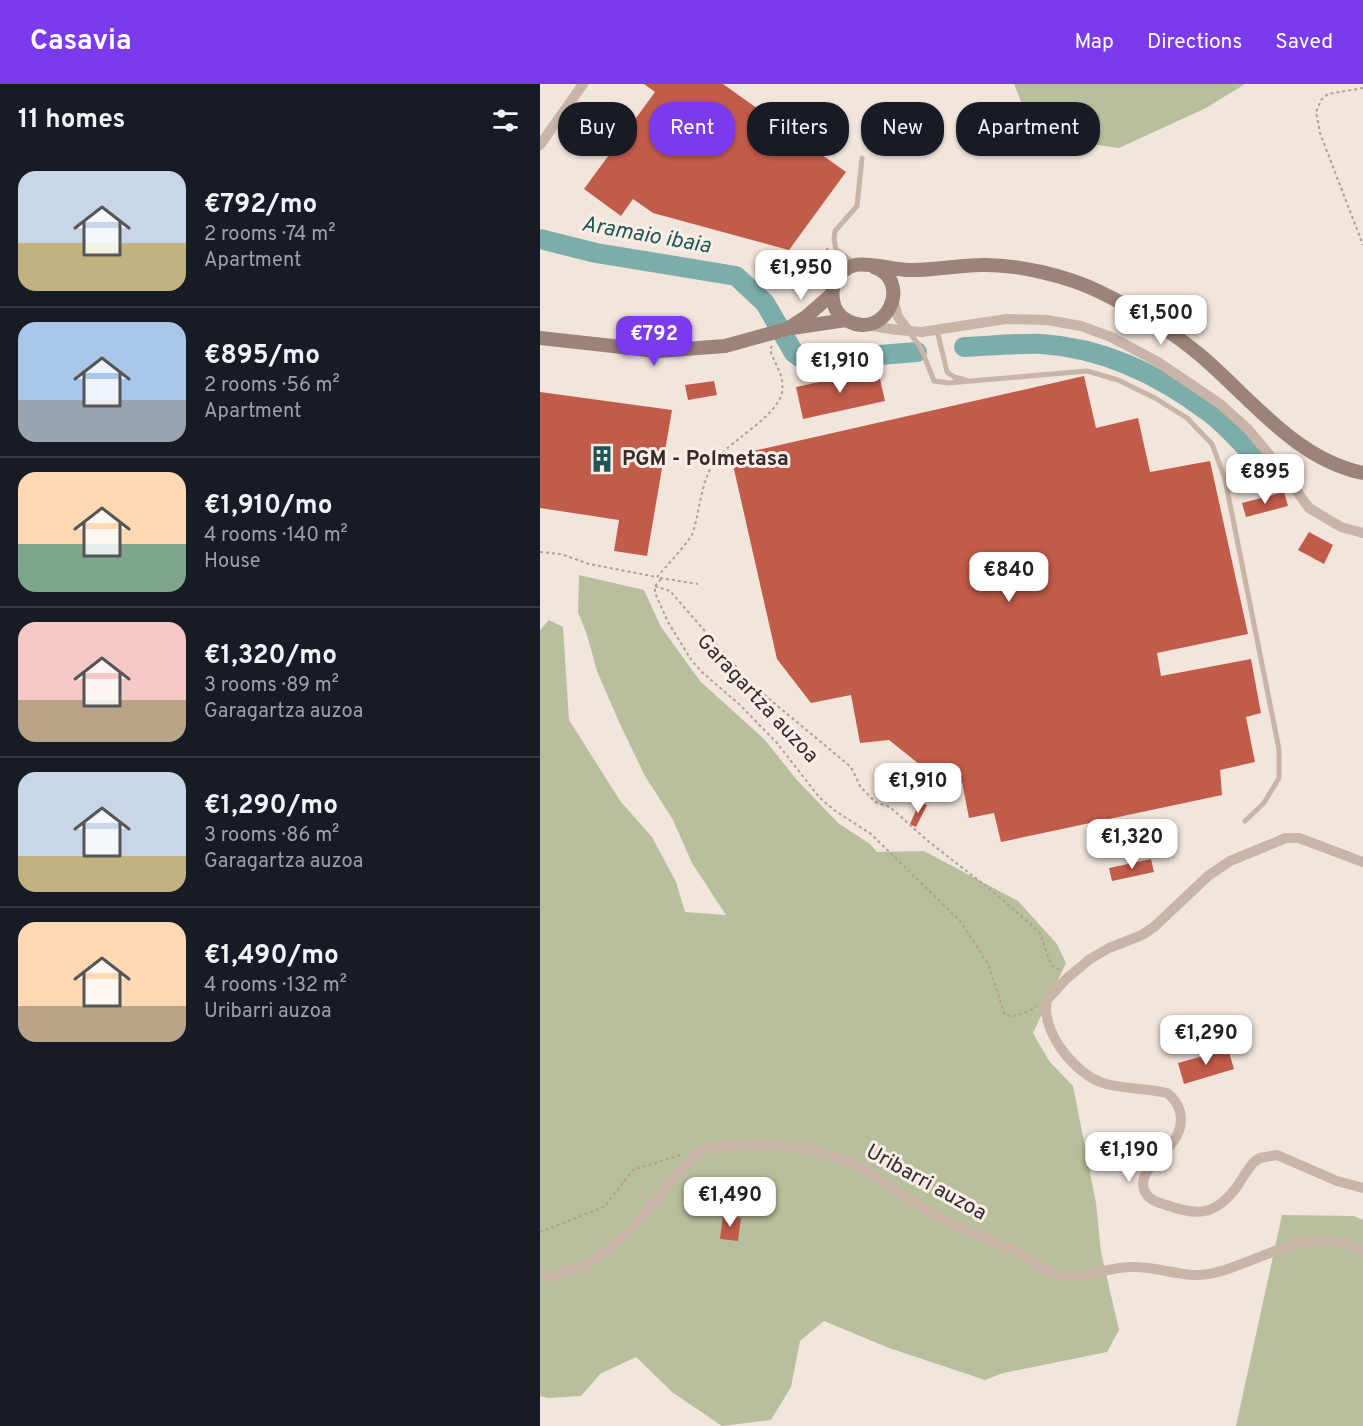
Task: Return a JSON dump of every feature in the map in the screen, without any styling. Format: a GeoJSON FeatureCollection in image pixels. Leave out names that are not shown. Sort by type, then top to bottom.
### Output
{"type":"FeatureCollection","features":[{"type":"Feature","properties":{"kind":"main road"},"geometry":{"type":"LineString","coordinates":[[867,264],[874,267],[887,276],[893,293],[890,309],[882,318],[867,325],[858,325],[838,314],[832,294],[835,270],[843,271],[867,264]]}},
{"type":"Feature","properties":{"kind":"main road"},"geometry":{"type":"LineString","coordinates":[[874,267],[927,270],[983,265],[1044,272],[1099,291],[1150,320],[1199,355],[1285,433],[1312,454],[1332,464],[1363,473]]}},
{"type":"Feature","properties":{"kind":"main road"},"geometry":{"type":"LineString","coordinates":[[893,293],[909,277],[927,270]]}},
{"type":"Feature","properties":{"kind":"main road"},"geometry":{"type":"LineString","coordinates":[[540,338],[658,351],[769,340],[807,316],[832,294]]}},
{"type":"Feature","properties":{"kind":"main road"},"geometry":{"type":"LineString","coordinates":[[787,328],[846,320]]}},
{"type":"Feature","properties":{"kind":"street"},"geometry":{"type":"LineString","coordinates":[[540,145],[583,84]]}},
{"type":"Feature","properties":{"kind":"street"},"geometry":{"type":"LineString","coordinates":[[893,293],[898,317],[908,330]]}},
{"type":"Feature","properties":{"kind":"street"},"geometry":{"type":"LineString","coordinates":[[867,325],[922,332],[1006,319],[1047,320],[1081,326],[1111,337],[1158,362],[1220,404],[1248,429],[1309,508],[1341,526],[1363,533]]}},
{"type":"Feature","properties":{"kind":"street"},"geometry":{"type":"LineString","coordinates":[[1363,862],[1305,839],[1286,838],[1225,864],[1203,880],[1146,933],[1109,948],[1070,976],[1047,1000],[1046,1016],[1056,1041],[1079,1070],[1091,1079],[1105,1084],[1167,1093],[1177,1104],[1180,1127],[1175,1139],[1144,1177],[1144,1190],[1147,1196],[1155,1202],[1193,1213],[1210,1210],[1230,1195],[1254,1162],[1260,1158],[1277,1155],[1337,1181],[1363,1188]]}},
{"type":"Feature","properties":{"kind":"street","name":"Uribarri auzoa"},"geometry":{"type":"LineString","coordinates":[[701,1152],[704,1149],[720,1146],[785,1146],[822,1152],[858,1166],[932,1213],[1021,1254],[1041,1267],[1058,1274],[1072,1276],[1135,1266],[1193,1276],[1214,1273],[1289,1245],[1309,1242],[1333,1242],[1363,1251]]}},
{"type":"Feature","properties":{"kind":"street"},"geometry":{"type":"LineString","coordinates":[[540,1279],[578,1268],[598,1256],[630,1230],[701,1152]]}},
{"type":"Feature","properties":{"kind":"lane"},"geometry":{"type":"LineString","coordinates":[[835,270],[835,231],[857,206],[862,158]]}},
{"type":"Feature","properties":{"kind":"lane"},"geometry":{"type":"LineString","coordinates":[[836,247],[847,259],[858,265]]}},
{"type":"Feature","properties":{"kind":"lane"},"geometry":{"type":"LineString","coordinates":[[908,330],[921,348],[934,381],[948,383],[1087,371],[1118,380],[1155,398],[1187,418],[1212,444],[1225,479],[1279,749],[1279,778],[1264,803],[1245,821]]}},
{"type":"Feature","properties":{"kind":"lane"},"geometry":{"type":"LineString","coordinates":[[937,330],[947,372],[954,377],[968,381]]}},
{"type":"Feature","properties":{"kind":"path"},"geometry":{"type":"LineString","coordinates":[[1363,87],[1328,94],[1318,103],[1316,112],[1320,132],[1363,245]]}},
{"type":"Feature","properties":{"kind":"path"},"geometry":{"type":"LineString","coordinates":[[835,270],[826,249],[836,247]]}},
{"type":"Feature","properties":{"kind":"path"},"geometry":{"type":"LineString","coordinates":[[657,577],[691,537],[705,482],[718,458],[744,433],[770,413],[782,393],[780,369],[773,359],[769,340]]}},
{"type":"Feature","properties":{"kind":"path"},"geometry":{"type":"LineString","coordinates":[[540,552],[561,554],[589,564],[661,579],[698,584]]}},
{"type":"Feature","properties":{"kind":"path"},"geometry":{"type":"LineString","coordinates":[[661,579],[655,586],[669,591],[750,683],[851,767],[860,786],[875,802],[890,807],[1041,933],[1051,965],[1070,976]]}},
{"type":"Feature","properties":{"kind":"path","name":"Garagartza auzoa"},"geometry":{"type":"LineString","coordinates":[[655,586],[655,594],[680,645],[698,668],[739,704],[777,743],[819,797],[870,834],[961,922],[988,964],[1005,1015],[1010,1017],[1020,1014],[1047,1000]]}},
{"type":"Feature","properties":{"kind":"path"},"geometry":{"type":"LineString","coordinates":[[540,1232],[604,1207],[633,1170],[679,1155],[701,1152]]}},
{"type":"Feature","properties":{"kind":"green space"},"geometry":{"type":"Polygon","coordinates":[[[1014,84],[1245,84],[1206,108],[1119,148],[1100,145],[1100,102],[1021,102],[1014,84]]]}},
{"type":"Feature","properties":{"kind":"green space"},"geometry":{"type":"Polygon","coordinates":[[[579,575],[644,590],[661,627],[700,681],[765,740],[796,779],[838,823],[870,844],[877,852],[924,851],[1018,901],[1057,944],[1066,963],[1033,1033],[1049,1061],[1073,1086],[1096,1203],[1101,1252],[1119,1330],[1107,1352],[1003,1373],[985,1380],[889,1348],[824,1321],[800,1341],[791,1387],[771,1420],[722,1426],[672,1392],[636,1357],[600,1374],[581,1396],[548,1398],[540,1396],[540,630],[549,620],[563,627],[569,720],[621,802],[652,837],[676,882],[685,912],[726,915],[692,863],[673,820],[645,776],[619,722],[597,671],[578,612],[579,575]]]}},
{"type":"Feature","properties":{"kind":"green space"},"geometry":{"type":"Polygon","coordinates":[[[1282,1215],[1354,1216],[1363,1220],[1363,1426],[1236,1426],[1282,1215]]]}},
{"type":"Feature","properties":{"kind":"building"},"geometry":{"type":"Polygon","coordinates":[[[644,84],[723,84],[748,102],[747,156],[824,156],[846,172],[789,250],[653,213],[633,199],[621,216],[584,189],[608,156],[637,156],[637,117],[655,92],[644,84]]]}},
{"type":"Feature","properties":{"kind":"building"},"geometry":{"type":"Polygon","coordinates":[[[878,370],[885,401],[803,419],[796,387],[878,370]]]}},
{"type":"Feature","properties":{"kind":"building"},"geometry":{"type":"Polygon","coordinates":[[[1084,376],[1096,428],[1138,418],[1150,472],[1210,461],[1248,634],[1157,653],[1161,676],[1251,659],[1261,713],[1246,717],[1255,762],[1220,770],[1222,795],[1001,842],[994,813],[969,818],[962,782],[944,784],[889,740],[860,743],[851,695],[811,703],[777,659],[731,456],[1084,376]]]}},
{"type":"Feature","properties":{"kind":"building"},"geometry":{"type":"Polygon","coordinates":[[[714,381],[717,395],[688,400],[685,385],[714,381]]]}},
{"type":"Feature","properties":{"kind":"building","name":"PGM - Polmetasa"},"geometry":{"type":"Polygon","coordinates":[[[540,392],[672,410],[647,556],[614,551],[619,520],[540,508],[540,392]]]}},
{"type":"Feature","properties":{"kind":"building"},"geometry":{"type":"Polygon","coordinates":[[[1284,492],[1288,506],[1246,517],[1242,503],[1284,492]]]}},
{"type":"Feature","properties":{"kind":"building"},"geometry":{"type":"Polygon","coordinates":[[[1309,532],[1333,545],[1324,564],[1298,550],[1309,532]]]}},
{"type":"Feature","properties":{"kind":"building"},"geometry":{"type":"Polygon","coordinates":[[[920,801],[927,805],[916,827],[910,824],[920,801]]]}},
{"type":"Feature","properties":{"kind":"building"},"geometry":{"type":"Polygon","coordinates":[[[1151,859],[1154,872],[1112,881],[1109,868],[1151,859]]]}},
{"type":"Feature","properties":{"kind":"building"},"geometry":{"type":"Polygon","coordinates":[[[1228,1049],[1234,1069],[1184,1084],[1178,1063],[1228,1049]]]}},
{"type":"Feature","properties":{"kind":"building"},"geometry":{"type":"Polygon","coordinates":[[[723,1215],[741,1218],[738,1241],[720,1239],[723,1215]]]}},
{"type":"Feature","properties":{"kind":"waterway","name":"Aramaio ibaia"},"geometry":{"type":"LineString","coordinates":[[540,239],[596,253],[736,276],[765,303],[794,353],[805,361],[917,352]]}},
{"type":"Feature","properties":{"kind":"waterway","name":"Aramaio ibaia"},"geometry":{"type":"LineString","coordinates":[[964,347],[1042,344],[1088,351],[1131,366],[1172,387],[1210,413],[1266,468]]}},
{"type":"Feature","properties":{"kind":"place","name":"PGM - Polmetasa"},"geometry":{"type":"Point","coordinates":[602,459]}}]}
